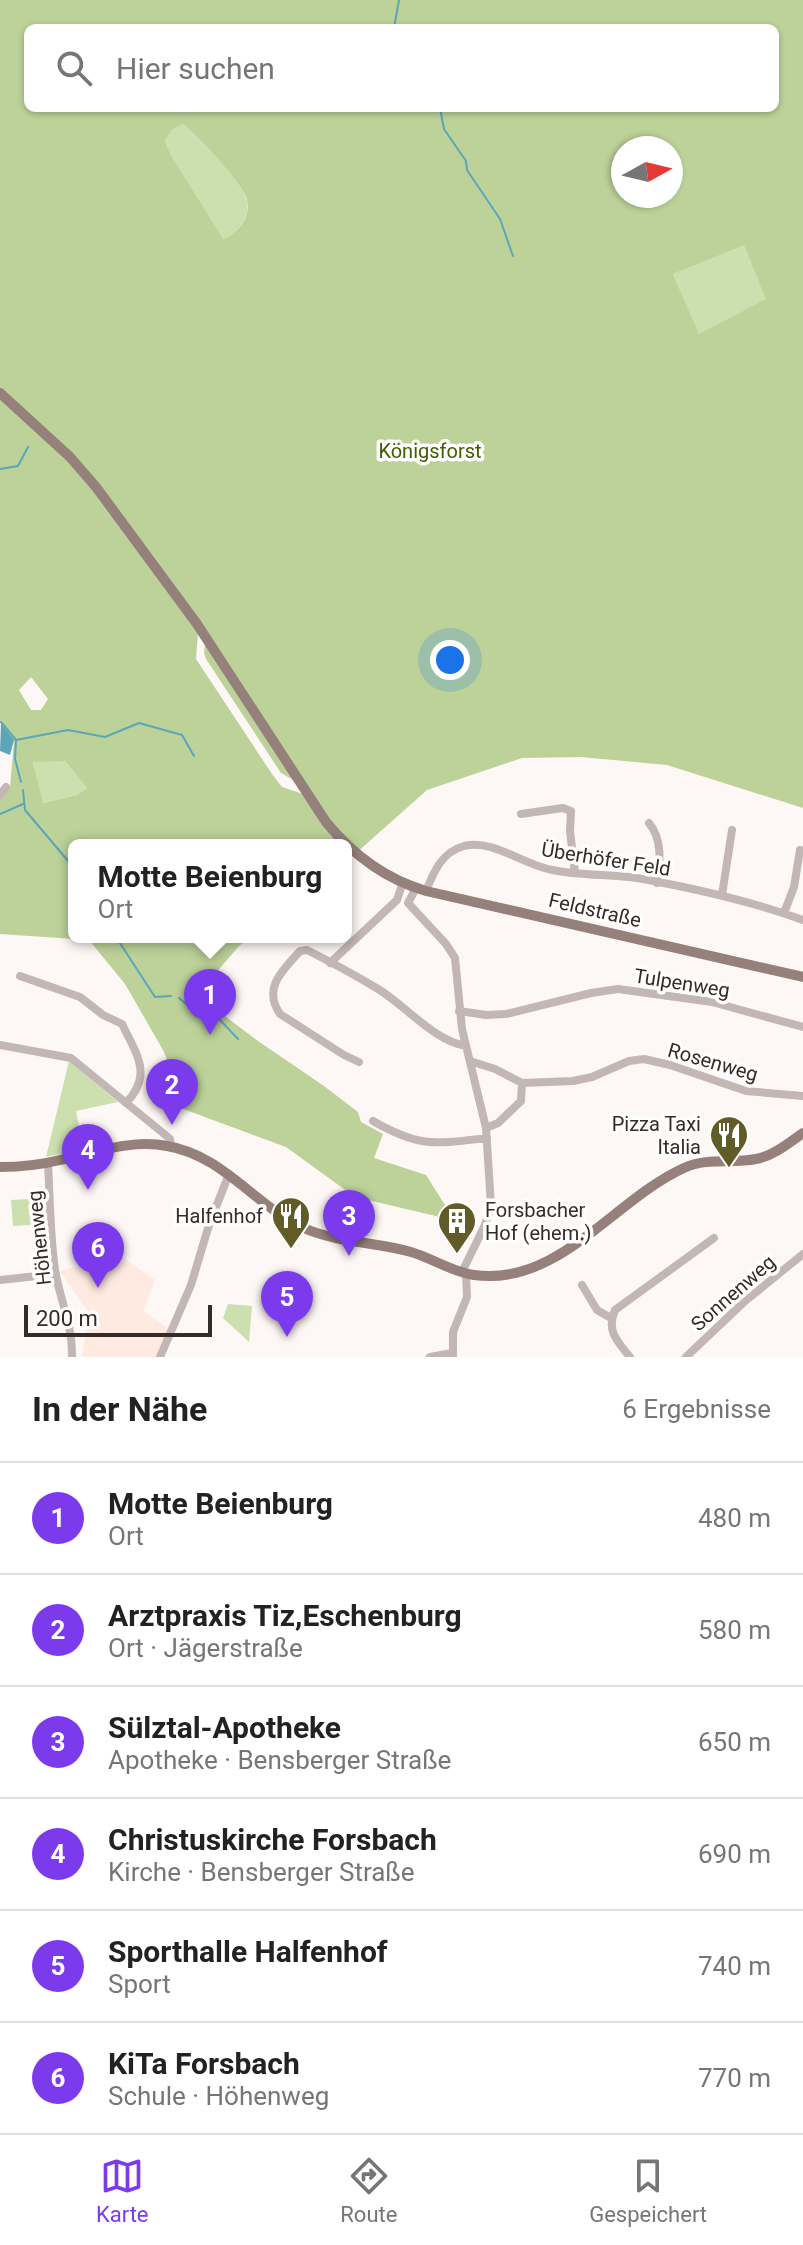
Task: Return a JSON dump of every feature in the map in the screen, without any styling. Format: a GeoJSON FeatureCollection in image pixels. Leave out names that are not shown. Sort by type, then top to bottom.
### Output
{"type":"FeatureCollection","features":[{"type":"Feature","properties":{"kind":"main road","name":"Feldstraße"},"geometry":{"type":"LineString","coordinates":[[0,393],[70,457],[96,487],[197,624],[326,822],[341,839]]}},
{"type":"Feature","properties":{"kind":"main road","name":"Feldstraße"},"geometry":{"type":"LineString","coordinates":[[352,850],[381,871],[421,889],[803,977]]}},
{"type":"Feature","properties":{"kind":"main road"},"geometry":{"type":"LineString","coordinates":[[0,1167],[48,1163],[127,1146],[171,1146],[197,1155],[229,1174],[279,1214],[307,1229],[340,1240],[410,1251],[464,1272],[500,1274],[545,1262],[684,1168],[707,1161],[758,1159],[803,1133]]}},
{"type":"Feature","properties":{"kind":"street"},"geometry":{"type":"LineString","coordinates":[[521,814],[563,808],[571,811],[575,873]]}},
{"type":"Feature","properties":{"kind":"street"},"geometry":{"type":"LineString","coordinates":[[649,823],[657,833],[659,845],[657,883]]}},
{"type":"Feature","properties":{"kind":"street"},"geometry":{"type":"LineString","coordinates":[[722,895],[732,830]]}},
{"type":"Feature","properties":{"kind":"street","name":"Überhöfer Feld"},"geometry":{"type":"LineString","coordinates":[[408,903],[444,858],[457,848],[471,845],[486,846],[551,870],[644,879],[722,895],[803,920]]}},
{"type":"Feature","properties":{"kind":"street"},"geometry":{"type":"LineString","coordinates":[[784,913],[794,887],[800,850]]}},
{"type":"Feature","properties":{"kind":"street"},"geometry":{"type":"LineString","coordinates":[[352,942],[397,900],[403,882]]}},
{"type":"Feature","properties":{"kind":"street"},"geometry":{"type":"LineString","coordinates":[[397,900],[408,903],[454,954],[459,1011],[487,1138],[491,1206],[464,1272],[467,1312],[453,1332],[452,1355],[430,1357]]}},
{"type":"Feature","properties":{"kind":"street"},"geometry":{"type":"LineString","coordinates":[[330,963],[351,943]]}},
{"type":"Feature","properties":{"kind":"street"},"geometry":{"type":"LineString","coordinates":[[359,1062],[280,1014],[273,1001],[275,979],[300,951],[307,950],[380,990],[456,1045],[466,1046]]}},
{"type":"Feature","properties":{"kind":"street"},"geometry":{"type":"LineString","coordinates":[[20,976],[80,997],[103,1015],[122,1024],[142,1074],[140,1086],[126,1103]]}},
{"type":"Feature","properties":{"kind":"street","name":"Tulpenweg"},"geometry":{"type":"LineString","coordinates":[[459,1011],[506,1014],[618,989],[721,1004],[803,1027]]}},
{"type":"Feature","properties":{"kind":"street"},"geometry":{"type":"LineString","coordinates":[[0,1045],[71,1058],[170,1139],[171,1146]]}},
{"type":"Feature","properties":{"kind":"street","name":"Rosenweg"},"geometry":{"type":"LineString","coordinates":[[470,1061],[522,1083],[582,1079],[629,1061],[644,1059],[746,1091],[803,1096]]}},
{"type":"Feature","properties":{"kind":"street"},"geometry":{"type":"LineString","coordinates":[[486,1128],[498,1123],[521,1101],[522,1083]]}},
{"type":"Feature","properties":{"kind":"street"},"geometry":{"type":"LineString","coordinates":[[373,1121],[393,1133],[428,1144],[487,1138]]}},
{"type":"Feature","properties":{"kind":"street","name":"Höhenweg"},"geometry":{"type":"LineString","coordinates":[[48,1163],[56,1274],[72,1332],[72,1357]]}},
{"type":"Feature","properties":{"kind":"street"},"geometry":{"type":"LineString","coordinates":[[160,1357],[191,1285],[209,1225],[229,1174]]}},
{"type":"Feature","properties":{"kind":"street"},"geometry":{"type":"LineString","coordinates":[[627,1356],[612,1333],[611,1318],[619,1307],[714,1238]]}},
{"type":"Feature","properties":{"kind":"street","name":"Sonnenweg"},"geometry":{"type":"LineString","coordinates":[[686,1357],[744,1302],[803,1254]]}},
{"type":"Feature","properties":{"kind":"street"},"geometry":{"type":"LineString","coordinates":[[0,1280],[56,1274]]}},
{"type":"Feature","properties":{"kind":"street"},"geometry":{"type":"LineString","coordinates":[[582,1285],[597,1310],[611,1318]]}},
{"type":"Feature","properties":{"kind":"shaded area"},"geometry":{"type":"Polygon","coordinates":[[[105,1245],[155,1280],[143,1311],[169,1329],[157,1357],[82,1357],[88,1318],[99,1313],[94,1309],[88,1312],[60,1271],[93,1262],[105,1245]]]}},
{"type":"Feature","properties":{"kind":"green space","name":"Königsforst"},"geometry":{"type":"Polygon","coordinates":[[[0,0],[803,0],[803,808],[667,765],[581,757],[522,758],[427,790],[352,857],[352,839],[68,839],[68,939],[0,934],[0,796],[10,788],[14,740],[0,722],[0,0]],[[183,124],[172,130],[165,141],[223,239],[242,224],[247,213],[247,200],[229,172],[183,124]],[[744,245],[673,274],[699,334],[766,299],[744,245]],[[198,632],[196,659],[282,787],[303,794],[295,781],[281,773],[206,659],[205,644],[198,632]],[[31,677],[19,690],[31,710],[41,710],[48,699],[31,677]],[[65,761],[33,762],[43,803],[77,795],[87,788],[65,761]]]}},
{"type":"Feature","properties":{"kind":"green space"},"geometry":{"type":"Polygon","coordinates":[[[183,124],[220,160],[244,193],[247,201],[245,219],[228,237],[222,239],[165,141],[172,130],[183,124]]]}},
{"type":"Feature","properties":{"kind":"green space"},"geometry":{"type":"Polygon","coordinates":[[[744,244],[767,299],[699,335],[673,274],[744,244]]]}},
{"type":"Feature","properties":{"kind":"green space"},"geometry":{"type":"Polygon","coordinates":[[[33,761],[65,761],[87,788],[77,795],[42,803],[33,761]]]}},
{"type":"Feature","properties":{"kind":"green space","name":"Königsforst"},"geometry":{"type":"Polygon","coordinates":[[[91,943],[243,943],[197,995],[358,1112],[361,1122],[383,1134],[374,1158],[426,1175],[447,1208],[440,1217],[355,1197],[286,1147],[170,1104],[178,1085],[163,1050],[125,984],[91,943]]]}},
{"type":"Feature","properties":{"kind":"green space"},"geometry":{"type":"Polygon","coordinates":[[[69,1061],[118,1102],[76,1111],[84,1149],[46,1157],[69,1061]]]}},
{"type":"Feature","properties":{"kind":"green space"},"geometry":{"type":"Polygon","coordinates":[[[45,1198],[46,1224],[13,1226],[11,1200],[45,1198]]]}},
{"type":"Feature","properties":{"kind":"green space"},"geometry":{"type":"Polygon","coordinates":[[[228,1304],[252,1306],[249,1342],[223,1318],[228,1304]]]}},
{"type":"Feature","properties":{"kind":"water"},"geometry":{"type":"Polygon","coordinates":[[[1,723],[14,740],[10,755],[0,751],[1,723]]]}},
{"type":"Feature","properties":{"kind":"waterway"},"geometry":{"type":"LineString","coordinates":[[395,24],[399,0]]}},
{"type":"Feature","properties":{"kind":"waterway"},"geometry":{"type":"LineString","coordinates":[[441,112],[444,129],[500,219],[513,256]]}},
{"type":"Feature","properties":{"kind":"waterway"},"geometry":{"type":"LineString","coordinates":[[0,469],[18,466],[28,447]]}},
{"type":"Feature","properties":{"kind":"waterway"},"geometry":{"type":"LineString","coordinates":[[1,722],[16,740],[15,759],[21,782]]}},
{"type":"Feature","properties":{"kind":"waterway"},"geometry":{"type":"LineString","coordinates":[[16,740],[68,730],[105,737],[139,723],[182,735],[194,756]]}},
{"type":"Feature","properties":{"kind":"waterway"},"geometry":{"type":"LineString","coordinates":[[23,790],[25,810],[68,861]]}},
{"type":"Feature","properties":{"kind":"waterway"},"geometry":{"type":"LineString","coordinates":[[0,814],[23,804]]}},
{"type":"Feature","properties":{"kind":"waterway"},"geometry":{"type":"LineString","coordinates":[[120,943],[155,997],[171,996]]}},
{"type":"Feature","properties":{"kind":"waterway"},"geometry":{"type":"LineString","coordinates":[[179,998],[186,1004],[204,1003],[238,1039]]}},
{"type":"Feature","properties":{"kind":"place","name":"Motte Beienburg"},"geometry":{"type":"Point","coordinates":[210,1035]}},
{"type":"Feature","properties":{"kind":"place","name":"Arztpraxis Tiz,Eschenburg"},"geometry":{"type":"Point","coordinates":[172,1125]}},
{"type":"Feature","properties":{"kind":"place","name":"Pizza Taxi Italia"},"geometry":{"type":"Point","coordinates":[729,1169]}},
{"type":"Feature","properties":{"kind":"place","name":"Christuskirche Forsbach"},"geometry":{"type":"Point","coordinates":[88,1190]}},
{"type":"Feature","properties":{"kind":"place","name":"Halfenhof"},"geometry":{"type":"Point","coordinates":[291,1250]}},
{"type":"Feature","properties":{"kind":"place","name":"Forsbacher Hof (ehem.)"},"geometry":{"type":"Point","coordinates":[457,1255]}},
{"type":"Feature","properties":{"kind":"place","name":"Sülztal-Apotheke"},"geometry":{"type":"Point","coordinates":[349,1256]}},
{"type":"Feature","properties":{"kind":"place","name":"KiTa Forsbach"},"geometry":{"type":"Point","coordinates":[98,1288]}},
{"type":"Feature","properties":{"kind":"place","name":"Sporthalle Halfenhof"},"geometry":{"type":"Point","coordinates":[287,1337]}}]}
